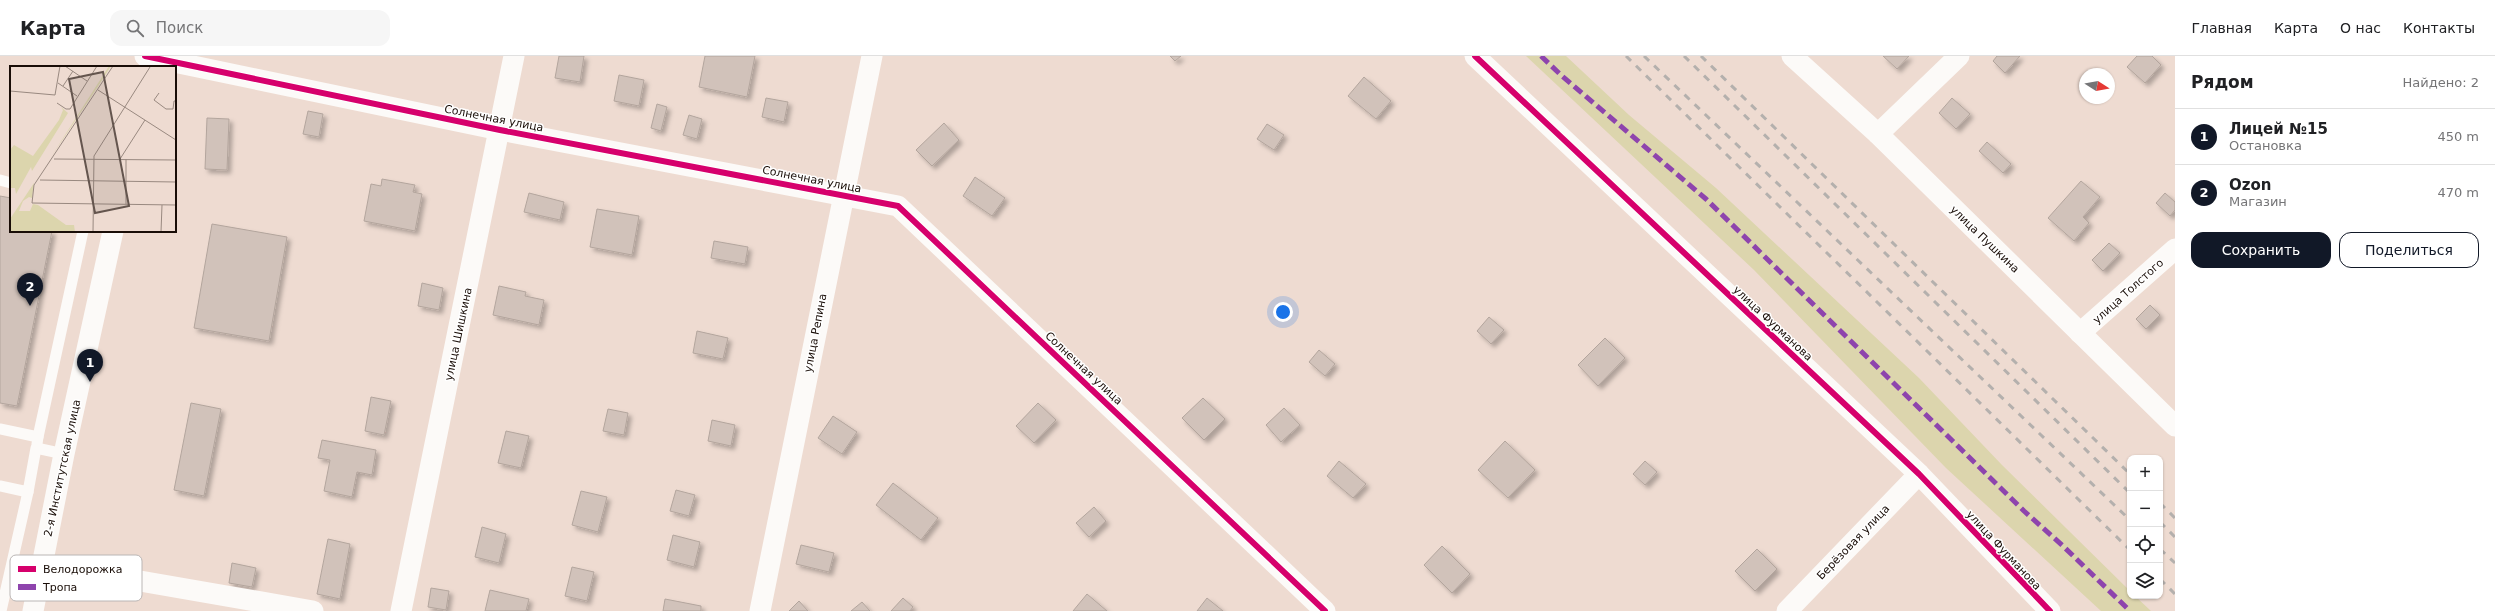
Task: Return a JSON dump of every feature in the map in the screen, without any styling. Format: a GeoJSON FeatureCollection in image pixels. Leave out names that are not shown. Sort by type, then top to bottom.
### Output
{"type":"FeatureCollection","features":[{"type":"Feature","properties":{"kind":"street","name":"улица Шишкина"},"geometry":{"type":"LineString","coordinates":[[401,611],[514,56]]}},
{"type":"Feature","properties":{"kind":"street","name":"улица Репина"},"geometry":{"type":"LineString","coordinates":[[765,607],[843,195],[872,56]]}},
{"type":"Feature","properties":{"kind":"street","name":"улица Фурманова"},"geometry":{"type":"LineString","coordinates":[[1476,56],[1919,474],[2050,611]]}},
{"type":"Feature","properties":{"kind":"street","name":"улица Пушкина"},"geometry":{"type":"LineString","coordinates":[[1792,56],[1878,134],[2175,426]]}},
{"type":"Feature","properties":{"kind":"street"},"geometry":{"type":"LineString","coordinates":[[1878,134],[1959,56]]}},
{"type":"Feature","properties":{"kind":"street","name":"Солнечная улица"},"geometry":{"type":"LineString","coordinates":[[149,59],[500,130],[898,206],[1325,611]]}},
{"type":"Feature","properties":{"kind":"street","name":"2-я Институтская улица"},"geometry":{"type":"LineString","coordinates":[[44,555],[64,454],[113,232]]}},
{"type":"Feature","properties":{"kind":"street","name":"улица Толстого"},"geometry":{"type":"LineString","coordinates":[[2080,333],[2175,249]]}},
{"type":"Feature","properties":{"kind":"street","name":"Берёзовая улица"},"geometry":{"type":"LineString","coordinates":[[1787,611],[1919,474]]}},
{"type":"Feature","properties":{"kind":"street"},"geometry":{"type":"LineString","coordinates":[[142,581],[312,611]]}},
{"type":"Feature","properties":{"kind":"street","name":"2-я Институтская улица"},"geometry":{"type":"LineString","coordinates":[[33,611],[35,601]]}},
{"type":"Feature","properties":{"kind":"lane"},"geometry":{"type":"LineString","coordinates":[[0,180],[10,183]]}},
{"type":"Feature","properties":{"kind":"lane"},"geometry":{"type":"LineString","coordinates":[[14,555],[82,232]]}},
{"type":"Feature","properties":{"kind":"lane"},"geometry":{"type":"LineString","coordinates":[[0,429],[64,454]]}},
{"type":"Feature","properties":{"kind":"lane"},"geometry":{"type":"LineString","coordinates":[[0,486],[28,492]]}},
{"type":"Feature","properties":{"kind":"lane"},"geometry":{"type":"LineString","coordinates":[[1,611],[10,571]]}},
{"type":"Feature","properties":{"kind":"shaded area"},"geometry":{"type":"Polygon","coordinates":[[[1526,56],[1566,56],[1629,115],[1716,188],[1919,378],[2002,465],[2127,588],[2127,599],[2138,599],[2151,611],[2101,611],[1946,468],[1754,270],[1526,56]]]}},
{"type":"Feature","properties":{"kind":"building"},"geometry":{"type":"Polygon","coordinates":[[[559,56],[584,56],[580,82],[555,78],[559,56]]]}},
{"type":"Feature","properties":{"kind":"building"},"geometry":{"type":"Polygon","coordinates":[[[705,56],[755,56],[747,97],[699,87],[705,56]]]}},
{"type":"Feature","properties":{"kind":"building"},"geometry":{"type":"Polygon","coordinates":[[[1170,56],[1181,56],[1175,61],[1170,56]]]}},
{"type":"Feature","properties":{"kind":"building"},"geometry":{"type":"Polygon","coordinates":[[[1883,56],[1909,56],[1897,69],[1883,56]]]}},
{"type":"Feature","properties":{"kind":"building"},"geometry":{"type":"Polygon","coordinates":[[[1997,56],[2020,56],[2005,73],[1993,61],[1997,56]]]}},
{"type":"Feature","properties":{"kind":"building"},"geometry":{"type":"Polygon","coordinates":[[[2137,56],[2152,56],[2161,65],[2145,83],[2127,67],[2137,56]]]}},
{"type":"Feature","properties":{"kind":"building"},"geometry":{"type":"Polygon","coordinates":[[[619,75],[644,80],[639,106],[614,101],[619,75]]]}},
{"type":"Feature","properties":{"kind":"building"},"geometry":{"type":"Polygon","coordinates":[[[1364,77],[1391,101],[1376,119],[1348,96],[1364,77]]]}},
{"type":"Feature","properties":{"kind":"building"},"geometry":{"type":"Polygon","coordinates":[[[766,98],[788,102],[784,122],[762,117],[766,98]]]}},
{"type":"Feature","properties":{"kind":"building"},"geometry":{"type":"Polygon","coordinates":[[[1952,98],[1970,114],[1956,129],[1939,113],[1952,98]]]}},
{"type":"Feature","properties":{"kind":"building"},"geometry":{"type":"Polygon","coordinates":[[[657,104],[667,107],[661,131],[651,128],[657,104]]]}},
{"type":"Feature","properties":{"kind":"building"},"geometry":{"type":"Polygon","coordinates":[[[308,111],[323,114],[319,137],[303,134],[308,111]]]}},
{"type":"Feature","properties":{"kind":"building"},"geometry":{"type":"Polygon","coordinates":[[[689,115],[702,119],[697,139],[683,135],[689,115]]]}},
{"type":"Feature","properties":{"kind":"building"},"geometry":{"type":"Polygon","coordinates":[[[207,118],[229,119],[227,170],[205,169],[207,118]]]}},
{"type":"Feature","properties":{"kind":"building"},"geometry":{"type":"Polygon","coordinates":[[[944,123],[959,140],[932,166],[916,150],[944,123]]]}},
{"type":"Feature","properties":{"kind":"building"},"geometry":{"type":"Polygon","coordinates":[[[1267,124],[1284,135],[1274,150],[1257,139],[1267,124]]]}},
{"type":"Feature","properties":{"kind":"building"},"geometry":{"type":"Polygon","coordinates":[[[1987,142],[2011,164],[2003,173],[1979,151],[1987,142]]]}},
{"type":"Feature","properties":{"kind":"building"},"geometry":{"type":"Polygon","coordinates":[[[975,177],[1005,198],[992,216],[963,196],[975,177]]]}},
{"type":"Feature","properties":{"kind":"building"},"geometry":{"type":"Polygon","coordinates":[[[382,179],[415,185],[413,192],[422,194],[415,231],[364,221],[371,184],[381,186],[382,179]]]}},
{"type":"Feature","properties":{"kind":"building"},"geometry":{"type":"Polygon","coordinates":[[[2081,181],[2100,197],[2083,217],[2089,223],[2074,241],[2048,218],[2081,181]]]}},
{"type":"Feature","properties":{"kind":"building"},"geometry":{"type":"Polygon","coordinates":[[[529,193],[564,202],[560,220],[524,212],[529,193]]]}},
{"type":"Feature","properties":{"kind":"building"},"geometry":{"type":"Polygon","coordinates":[[[2165,193],[2175,202],[2175,210],[2170,216],[2156,203],[2165,193]]]}},
{"type":"Feature","properties":{"kind":"building"},"geometry":{"type":"Polygon","coordinates":[[[0,196],[10,198],[10,232],[52,232],[17,406],[0,403],[0,196]]]}},
{"type":"Feature","properties":{"kind":"building"},"geometry":{"type":"Polygon","coordinates":[[[597,209],[639,216],[632,255],[590,247],[597,209]]]}},
{"type":"Feature","properties":{"kind":"building"},"geometry":{"type":"Polygon","coordinates":[[[212,224],[287,237],[269,341],[194,328],[212,224]]]}},
{"type":"Feature","properties":{"kind":"building"},"geometry":{"type":"Polygon","coordinates":[[[714,241],[748,247],[745,264],[711,258],[714,241]]]}},
{"type":"Feature","properties":{"kind":"building"},"geometry":{"type":"Polygon","coordinates":[[[2109,243],[2120,253],[2103,271],[2092,260],[2109,243]]]}},
{"type":"Feature","properties":{"kind":"building"},"geometry":{"type":"Polygon","coordinates":[[[422,283],[443,288],[439,310],[418,306],[422,283]]]}},
{"type":"Feature","properties":{"kind":"building"},"geometry":{"type":"Polygon","coordinates":[[[499,286],[526,292],[525,296],[544,300],[539,325],[493,315],[499,286]]]}},
{"type":"Feature","properties":{"kind":"building"},"geometry":{"type":"Polygon","coordinates":[[[2150,305],[2160,315],[2146,329],[2136,319],[2150,305]]]}},
{"type":"Feature","properties":{"kind":"building"},"geometry":{"type":"Polygon","coordinates":[[[1489,317],[1504,330],[1491,344],[1477,331],[1489,317]]]}},
{"type":"Feature","properties":{"kind":"building"},"geometry":{"type":"Polygon","coordinates":[[[697,331],[728,338],[723,359],[693,353],[697,331]]]}},
{"type":"Feature","properties":{"kind":"building"},"geometry":{"type":"Polygon","coordinates":[[[1605,338],[1625,358],[1598,386],[1578,365],[1605,338]]]}},
{"type":"Feature","properties":{"kind":"building"},"geometry":{"type":"Polygon","coordinates":[[[1319,350],[1335,364],[1325,376],[1309,362],[1319,350]]]}},
{"type":"Feature","properties":{"kind":"building"},"geometry":{"type":"Polygon","coordinates":[[[371,397],[391,401],[384,435],[365,431],[371,397]]]}},
{"type":"Feature","properties":{"kind":"building"},"geometry":{"type":"Polygon","coordinates":[[[1203,398],[1225,419],[1204,440],[1182,418],[1203,398]]]}},
{"type":"Feature","properties":{"kind":"building"},"geometry":{"type":"Polygon","coordinates":[[[191,403],[221,409],[204,496],[174,490],[191,403]]]}},
{"type":"Feature","properties":{"kind":"building"},"geometry":{"type":"Polygon","coordinates":[[[1038,403],[1056,420],[1034,443],[1016,426],[1038,403]]]}},
{"type":"Feature","properties":{"kind":"building"},"geometry":{"type":"Polygon","coordinates":[[[1284,408],[1300,425],[1281,442],[1266,425],[1284,408]]]}},
{"type":"Feature","properties":{"kind":"building"},"geometry":{"type":"Polygon","coordinates":[[[608,409],[628,413],[624,435],[603,431],[608,409]]]}},
{"type":"Feature","properties":{"kind":"building"},"geometry":{"type":"Polygon","coordinates":[[[833,416],[857,432],[842,454],[818,438],[833,416]]]}},
{"type":"Feature","properties":{"kind":"building"},"geometry":{"type":"Polygon","coordinates":[[[712,420],[735,425],[731,446],[708,441],[712,420]]]}},
{"type":"Feature","properties":{"kind":"building"},"geometry":{"type":"Polygon","coordinates":[[[506,431],[529,436],[521,468],[498,463],[506,431]]]}},
{"type":"Feature","properties":{"kind":"building"},"geometry":{"type":"Polygon","coordinates":[[[322,440],[376,450],[372,475],[357,472],[352,497],[324,491],[330,460],[318,458],[322,440]]]}},
{"type":"Feature","properties":{"kind":"building"},"geometry":{"type":"Polygon","coordinates":[[[1505,441],[1535,470],[1508,498],[1478,470],[1505,441]]]}},
{"type":"Feature","properties":{"kind":"building"},"geometry":{"type":"Polygon","coordinates":[[[1339,461],[1366,484],[1353,498],[1327,476],[1339,461]]]}},
{"type":"Feature","properties":{"kind":"building"},"geometry":{"type":"Polygon","coordinates":[[[1645,461],[1657,472],[1645,485],[1633,474],[1645,461]]]}},
{"type":"Feature","properties":{"kind":"building"},"geometry":{"type":"Polygon","coordinates":[[[893,483],[938,518],[921,540],[876,505],[893,483]]]}},
{"type":"Feature","properties":{"kind":"building"},"geometry":{"type":"Polygon","coordinates":[[[676,490],[695,495],[689,516],[670,511],[676,490]]]}},
{"type":"Feature","properties":{"kind":"building"},"geometry":{"type":"Polygon","coordinates":[[[581,491],[607,497],[598,532],[572,525],[581,491]]]}},
{"type":"Feature","properties":{"kind":"building"},"geometry":{"type":"Polygon","coordinates":[[[1094,507],[1106,521],[1089,537],[1076,523],[1094,507]]]}},
{"type":"Feature","properties":{"kind":"building"},"geometry":{"type":"Polygon","coordinates":[[[482,527],[506,534],[499,563],[475,557],[482,527]]]}},
{"type":"Feature","properties":{"kind":"building"},"geometry":{"type":"Polygon","coordinates":[[[673,535],[700,542],[694,567],[667,560],[673,535]]]}},
{"type":"Feature","properties":{"kind":"building"},"geometry":{"type":"Polygon","coordinates":[[[328,539],[350,544],[340,599],[317,594],[328,539]]]}},
{"type":"Feature","properties":{"kind":"building"},"geometry":{"type":"Polygon","coordinates":[[[801,545],[834,553],[829,572],[796,564],[801,545]]]}},
{"type":"Feature","properties":{"kind":"building"},"geometry":{"type":"Polygon","coordinates":[[[1442,546],[1470,574],[1452,593],[1424,565],[1442,546]]]}},
{"type":"Feature","properties":{"kind":"building"},"geometry":{"type":"Polygon","coordinates":[[[1757,549],[1777,569],[1755,591],[1735,571],[1757,549]]]}},
{"type":"Feature","properties":{"kind":"building"},"geometry":{"type":"Polygon","coordinates":[[[232,563],[256,568],[252,587],[229,583],[232,563]]]}},
{"type":"Feature","properties":{"kind":"building"},"geometry":{"type":"Polygon","coordinates":[[[572,567],[594,572],[587,601],[565,596],[572,567]]]}},
{"type":"Feature","properties":{"kind":"building"},"geometry":{"type":"Polygon","coordinates":[[[431,588],[449,591],[446,610],[428,607],[431,588]]]}},
{"type":"Feature","properties":{"kind":"building"},"geometry":{"type":"Polygon","coordinates":[[[490,590],[529,599],[526,611],[485,611],[490,590]]]}},
{"type":"Feature","properties":{"kind":"building"},"geometry":{"type":"Polygon","coordinates":[[[1087,594],[1107,611],[1073,611],[1087,594]]]}},
{"type":"Feature","properties":{"kind":"building"},"geometry":{"type":"Polygon","coordinates":[[[903,598],[913,607],[910,611],[891,611],[903,598]]]}},
{"type":"Feature","properties":{"kind":"building"},"geometry":{"type":"Polygon","coordinates":[[[1207,598],[1223,611],[1197,611],[1207,598]]]}},
{"type":"Feature","properties":{"kind":"building"},"geometry":{"type":"Polygon","coordinates":[[[665,599],[701,606],[701,611],[663,611],[665,599]]]}},
{"type":"Feature","properties":{"kind":"building"},"geometry":{"type":"Polygon","coordinates":[[[799,601],[808,611],[789,611],[799,601]]]}},
{"type":"Feature","properties":{"kind":"building"},"geometry":{"type":"Polygon","coordinates":[[[862,602],[870,611],[851,611],[862,602]]]}},
{"type":"Feature","properties":{"kind":"railway"},"geometry":{"type":"LineString","coordinates":[[1626,56],[2127,547]]}},
{"type":"Feature","properties":{"kind":"railway"},"geometry":{"type":"LineString","coordinates":[[1644,56],[2127,517]]}},
{"type":"Feature","properties":{"kind":"railway"},"geometry":{"type":"LineString","coordinates":[[1684,56],[2128,491]]}},
{"type":"Feature","properties":{"kind":"railway"},"geometry":{"type":"LineString","coordinates":[[1701,56],[2127,471]]}},
{"type":"Feature","properties":{"kind":"railway"},"geometry":{"type":"LineString","coordinates":[[2163,506],[2175,518]]}},
{"type":"Feature","properties":{"kind":"railway"},"geometry":{"type":"LineString","coordinates":[[2163,525],[2175,537]]}},
{"type":"Feature","properties":{"kind":"railway"},"geometry":{"type":"LineString","coordinates":[[2163,552],[2175,563]]}},
{"type":"Feature","properties":{"kind":"railway"},"geometry":{"type":"LineString","coordinates":[[2163,582],[2175,594]]}},
{"type":"Feature","properties":{"kind":"marked path"},"geometry":{"type":"LineString","coordinates":[[1541,56],[1562,76],[1706,199],[2024,511],[2063,546],[2130,611]]}},
{"type":"Feature","properties":{"kind":"cycle path"},"geometry":{"type":"LineString","coordinates":[[145,56],[500,130],[898,206],[1325,611]]}},
{"type":"Feature","properties":{"kind":"cycle path"},"geometry":{"type":"LineString","coordinates":[[1475,56],[1919,474],[2050,611]]}},
{"type":"Feature","properties":{"kind":"place","name":"Ozon"},"geometry":{"type":"Point","coordinates":[30,306]}},
{"type":"Feature","properties":{"kind":"place","name":"Лицей №15"},"geometry":{"type":"Point","coordinates":[90,382]}}]}
